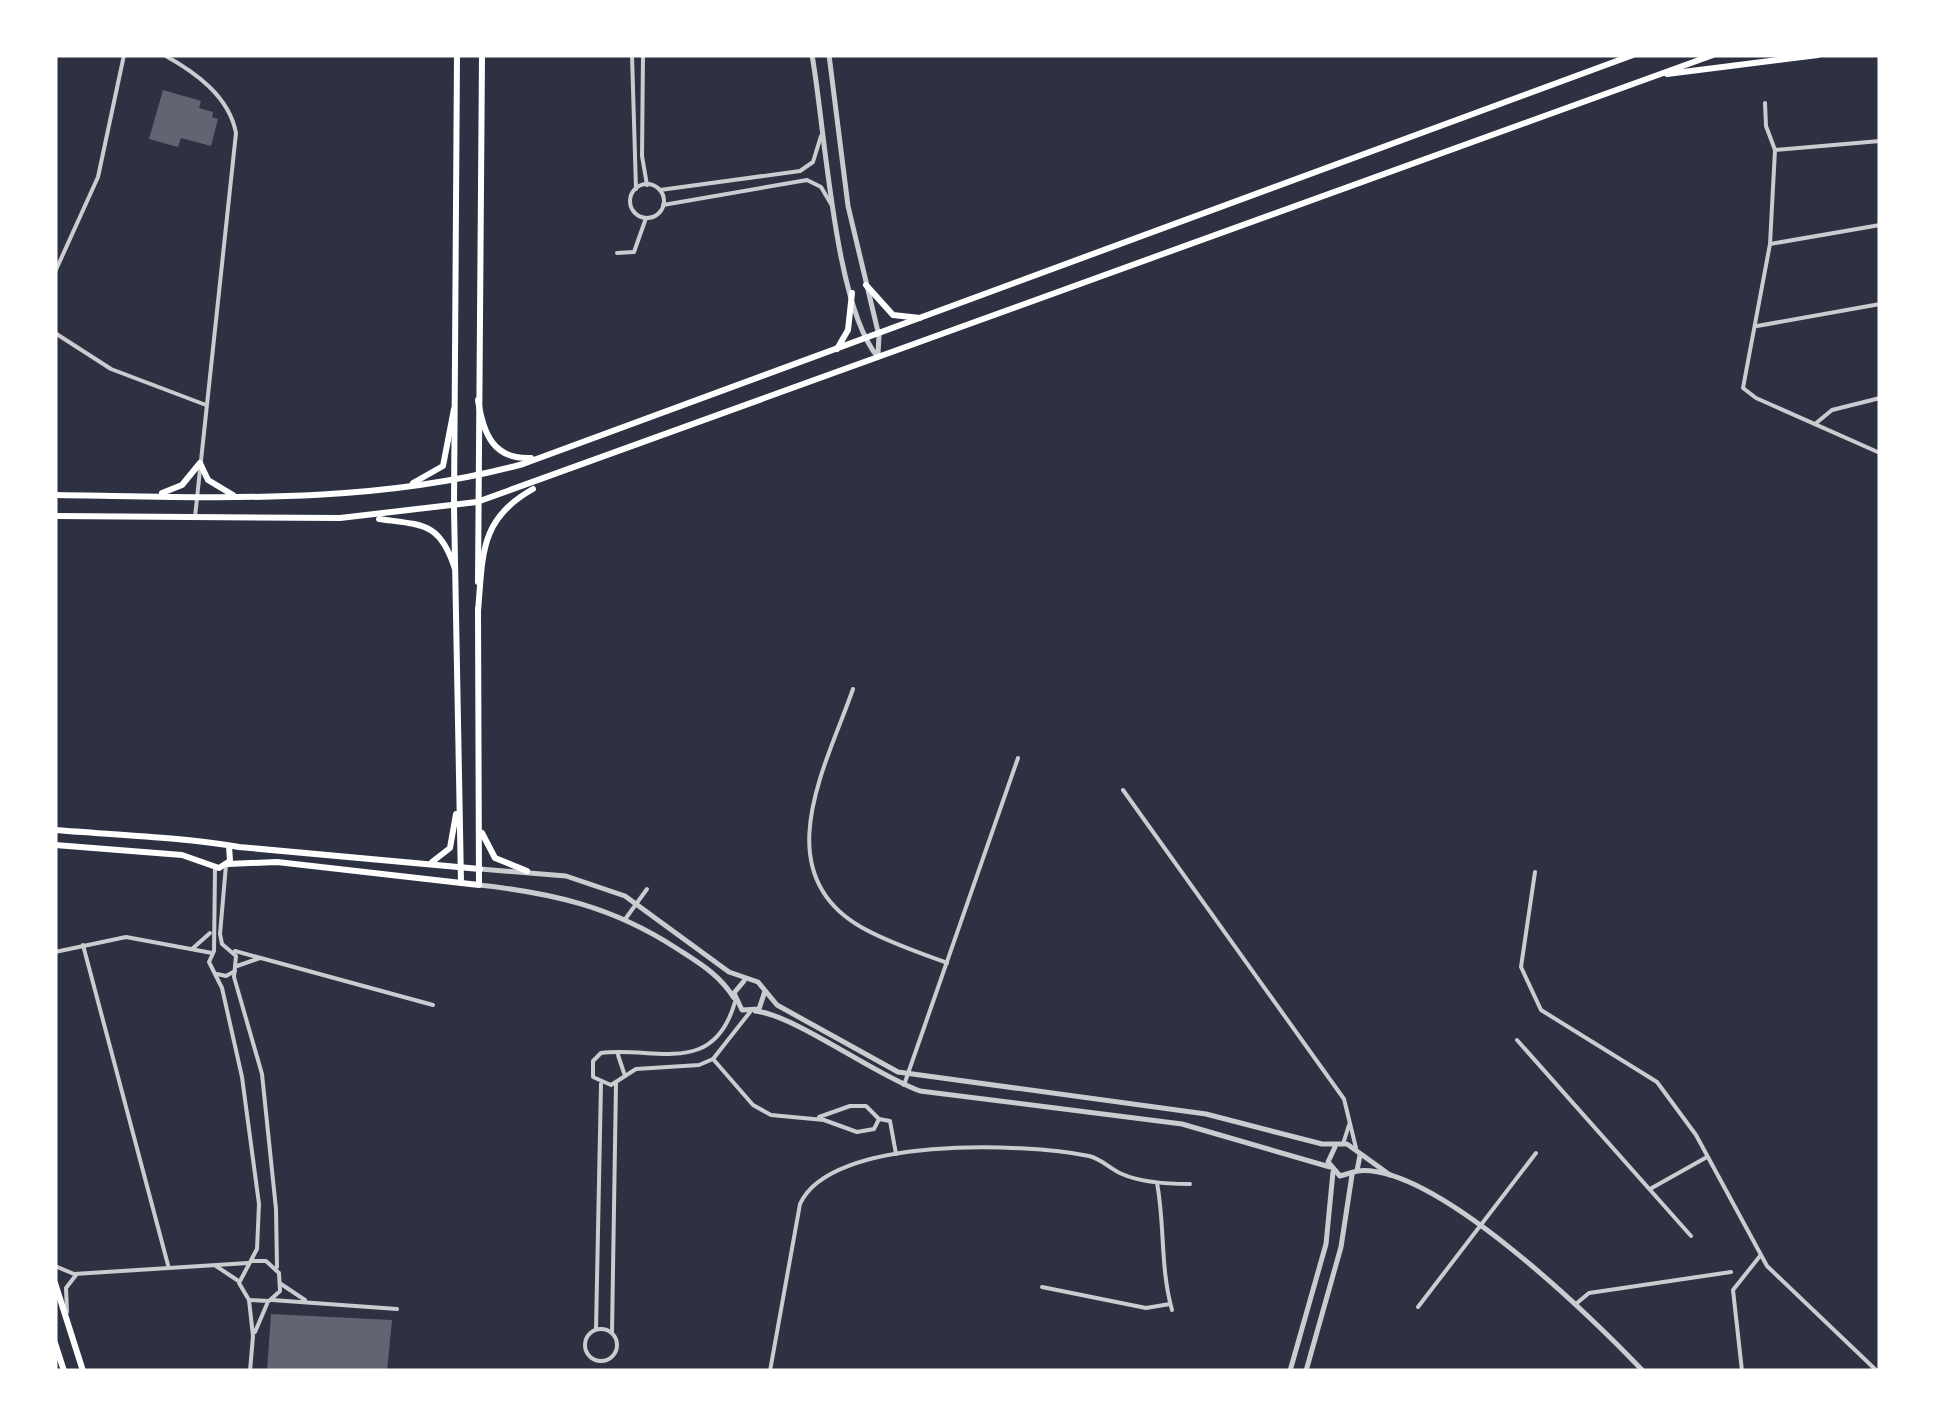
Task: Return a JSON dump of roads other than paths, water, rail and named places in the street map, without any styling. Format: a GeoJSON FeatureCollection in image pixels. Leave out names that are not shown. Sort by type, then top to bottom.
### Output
{"type":"FeatureCollection","features":[{"type":"Feature","properties":{"kind":"main road"},"geometry":{"type":"LineString","coordinates":[[456,55],[454,507],[461,882]]}},
{"type":"Feature","properties":{"kind":"main road"},"geometry":{"type":"LineString","coordinates":[[55,845],[182,855],[215,868],[277,862],[479,885],[477,502],[482,55]]}},
{"type":"Feature","properties":{"kind":"main road"},"geometry":{"type":"LineString","coordinates":[[55,495],[336,496],[478,476],[542,457],[878,336],[1633,55]]}},
{"type":"Feature","properties":{"kind":"main road"},"geometry":{"type":"LineString","coordinates":[[55,516],[363,516],[477,502],[1714,55]]}},
{"type":"Feature","properties":{"kind":"main road"},"geometry":{"type":"LineString","coordinates":[[1646,78],[1818,55]]}},
{"type":"Feature","properties":{"kind":"main road"},"geometry":{"type":"LineString","coordinates":[[866,285],[893,314],[926,318]]}},
{"type":"Feature","properties":{"kind":"main road"},"geometry":{"type":"LineString","coordinates":[[835,351],[848,330],[852,294]]}},
{"type":"Feature","properties":{"kind":"main road"},"geometry":{"type":"LineString","coordinates":[[478,400],[485,432],[493,446],[514,458],[542,457]]}},
{"type":"Feature","properties":{"kind":"main road"},"geometry":{"type":"LineString","coordinates":[[396,489],[440,471],[446,460],[454,410]]}},
{"type":"Feature","properties":{"kind":"main road"},"geometry":{"type":"LineString","coordinates":[[148,496],[176,488],[200,464],[212,484],[239,497]]}},
{"type":"Feature","properties":{"kind":"main road"},"geometry":{"type":"LineString","coordinates":[[478,611],[485,544],[493,523],[506,506],[554,477]]}},
{"type":"Feature","properties":{"kind":"main road"},"geometry":{"type":"LineString","coordinates":[[363,516],[435,530],[446,543],[455,569]]}},
{"type":"Feature","properties":{"kind":"main road"},"geometry":{"type":"LineString","coordinates":[[425,864],[442,858],[450,848],[459,788]]}},
{"type":"Feature","properties":{"kind":"main road"},"geometry":{"type":"LineString","coordinates":[[480,824],[495,858],[528,871]]}},
{"type":"Feature","properties":{"kind":"main road"},"geometry":{"type":"LineString","coordinates":[[55,830],[480,869]]}},
{"type":"Feature","properties":{"kind":"main road"},"geometry":{"type":"LineString","coordinates":[[205,861],[204,850],[211,842]]}},
{"type":"Feature","properties":{"kind":"main road"},"geometry":{"type":"LineString","coordinates":[[227,865],[228,845]]}},
{"type":"Feature","properties":{"kind":"main road"},"geometry":{"type":"LineString","coordinates":[[55,1283],[82,1371]]}},
{"type":"Feature","properties":{"kind":"main road"},"geometry":{"type":"LineString","coordinates":[[55,1343],[64,1371]]}},
{"type":"Feature","properties":{"kind":"street"},"geometry":{"type":"LineString","coordinates":[[55,272],[98,177],[124,55]]}},
{"type":"Feature","properties":{"kind":"street"},"geometry":{"type":"LineString","coordinates":[[164,55],[206,84],[231,114],[236,142],[195,517]]}},
{"type":"Feature","properties":{"kind":"street"},"geometry":{"type":"LineString","coordinates":[[632,55],[636,189],[632,208],[646,218]]}},
{"type":"Feature","properties":{"kind":"street"},"geometry":{"type":"LineString","coordinates":[[643,55],[642,156],[647,184]]}},
{"type":"Feature","properties":{"kind":"street"},"geometry":{"type":"LineString","coordinates":[[812,55],[833,208],[864,341],[878,357]]}},
{"type":"Feature","properties":{"kind":"street"},"geometry":{"type":"LineString","coordinates":[[829,55],[848,206],[878,336],[878,357]]}},
{"type":"Feature","properties":{"kind":"street"},"geometry":{"type":"LineString","coordinates":[[1765,103],[1766,126],[1774,150],[1770,244],[1743,388],[1880,453]]}},
{"type":"Feature","properties":{"kind":"street"},"geometry":{"type":"LineString","coordinates":[[636,189],[647,184],[660,190],[806,168],[816,156],[822,132]]}},
{"type":"Feature","properties":{"kind":"street"},"geometry":{"type":"LineString","coordinates":[[1774,150],[1880,140]]}},
{"type":"Feature","properties":{"kind":"street"},"geometry":{"type":"LineString","coordinates":[[663,206],[807,180],[821,187],[833,208]]}},
{"type":"Feature","properties":{"kind":"street"},"geometry":{"type":"LineString","coordinates":[[646,218],[658,214],[663,206],[660,190]]}},
{"type":"Feature","properties":{"kind":"street"},"geometry":{"type":"LineString","coordinates":[[617,253],[634,252],[646,218]]}},
{"type":"Feature","properties":{"kind":"street"},"geometry":{"type":"LineString","coordinates":[[1770,244],[1880,225]]}},
{"type":"Feature","properties":{"kind":"street"},"geometry":{"type":"LineString","coordinates":[[1756,326],[1880,304]]}},
{"type":"Feature","properties":{"kind":"street"},"geometry":{"type":"LineString","coordinates":[[55,333],[111,369],[206,405]]}},
{"type":"Feature","properties":{"kind":"street"},"geometry":{"type":"LineString","coordinates":[[1815,424],[1832,410],[1880,398]]}},
{"type":"Feature","properties":{"kind":"street"},"geometry":{"type":"LineString","coordinates":[[854,689],[811,806],[808,844],[816,873],[830,900],[852,921],[947,963]]}},
{"type":"Feature","properties":{"kind":"street"},"geometry":{"type":"LineString","coordinates":[[904,1086],[1018,758]]}},
{"type":"Feature","properties":{"kind":"street"},"geometry":{"type":"LineString","coordinates":[[1123,790],[1344,1099],[1350,1115],[1358,1152],[1338,1260],[1306,1371]]}},
{"type":"Feature","properties":{"kind":"street"},"geometry":{"type":"LineString","coordinates":[[227,865],[220,928],[236,968],[262,1074],[276,1209],[276,1268],[281,1284],[309,1302]]}},
{"type":"Feature","properties":{"kind":"street"},"geometry":{"type":"LineString","coordinates":[[215,868],[210,966],[247,1100],[260,1219],[250,1262],[238,1283]]}},
{"type":"Feature","properties":{"kind":"street"},"geometry":{"type":"LineString","coordinates":[[480,869],[528,871],[584,880],[638,904],[722,967],[758,982],[777,1004],[850,1048],[908,1074],[1155,1105],[1358,1152],[1390,1175],[1480,1226],[1576,1303],[1642,1371]]}},
{"type":"Feature","properties":{"kind":"street"},"geometry":{"type":"LineString","coordinates":[[1535,872],[1521,966],[1542,1010],[1657,1082],[1707,1157],[1760,1256],[1821,1322],[1877,1371]]}},
{"type":"Feature","properties":{"kind":"street"},"geometry":{"type":"LineString","coordinates":[[479,885],[578,900],[626,918],[714,972],[734,1000],[752,1011],[776,1016],[904,1086],[970,1100],[1182,1124],[1331,1170],[1390,1175]]}},
{"type":"Feature","properties":{"kind":"street"},"geometry":{"type":"LineString","coordinates":[[626,918],[647,890]]}},
{"type":"Feature","properties":{"kind":"street"},"geometry":{"type":"LineString","coordinates":[[190,950],[205,942],[212,928]]}},
{"type":"Feature","properties":{"kind":"street"},"geometry":{"type":"LineString","coordinates":[[55,952],[126,937],[190,950],[229,949],[433,1006]]}},
{"type":"Feature","properties":{"kind":"street"},"geometry":{"type":"LineString","coordinates":[[83,946],[168,1265]]}},
{"type":"Feature","properties":{"kind":"street"},"geometry":{"type":"LineString","coordinates":[[215,974],[226,976],[254,958],[270,958]]}},
{"type":"Feature","properties":{"kind":"street"},"geometry":{"type":"LineString","coordinates":[[616,1083],[601,1084],[593,1077],[593,1061],[606,1052],[694,1052],[715,1038],[738,984],[747,980]]}},
{"type":"Feature","properties":{"kind":"street"},"geometry":{"type":"LineString","coordinates":[[601,1084],[596,1330],[585,1344],[589,1356],[600,1362],[616,1353],[612,1333],[616,1083],[624,1073],[647,1067],[698,1065],[713,1059],[765,1000],[765,990]]}},
{"type":"Feature","properties":{"kind":"street"},"geometry":{"type":"LineString","coordinates":[[1517,1040],[1691,1236]]}},
{"type":"Feature","properties":{"kind":"street"},"geometry":{"type":"LineString","coordinates":[[617,1055],[624,1073]]}},
{"type":"Feature","properties":{"kind":"street"},"geometry":{"type":"LineString","coordinates":[[713,1059],[762,1112],[780,1118],[815,1118],[858,1105],[874,1110],[879,1119]]}},
{"type":"Feature","properties":{"kind":"street"},"geometry":{"type":"LineString","coordinates":[[1290,1371],[1326,1244],[1330,1152],[1340,1145],[1350,1115]]}},
{"type":"Feature","properties":{"kind":"street"},"geometry":{"type":"LineString","coordinates":[[815,1118],[861,1133],[874,1129],[879,1119]]}},
{"type":"Feature","properties":{"kind":"street"},"geometry":{"type":"LineString","coordinates":[[879,1119],[890,1121],[896,1154]]}},
{"type":"Feature","properties":{"kind":"street"},"geometry":{"type":"LineString","coordinates":[[770,1371],[804,1194],[828,1172],[896,1154],[972,1148],[1087,1156],[1130,1178],[1190,1184]]}},
{"type":"Feature","properties":{"kind":"street"},"geometry":{"type":"LineString","coordinates":[[1418,1308],[1536,1153]]}},
{"type":"Feature","properties":{"kind":"street"},"geometry":{"type":"LineString","coordinates":[[1650,1189],[1707,1157]]}},
{"type":"Feature","properties":{"kind":"street"},"geometry":{"type":"LineString","coordinates":[[1042,1287],[1146,1308],[1171,1307],[1163,1263],[1166,1226],[1157,1182]]}},
{"type":"Feature","properties":{"kind":"street"},"geometry":{"type":"LineString","coordinates":[[1742,1371],[1734,1290],[1738,1278],[1760,1256]]}},
{"type":"Feature","properties":{"kind":"street"},"geometry":{"type":"LineString","coordinates":[[55,1266],[78,1274],[266,1261],[276,1268]]}},
{"type":"Feature","properties":{"kind":"street"},"geometry":{"type":"LineString","coordinates":[[206,1265],[224,1270],[249,1300],[253,1336],[250,1371]]}},
{"type":"Feature","properties":{"kind":"street"},"geometry":{"type":"LineString","coordinates":[[1576,1303],[1589,1294],[1730,1272]]}},
{"type":"Feature","properties":{"kind":"street"},"geometry":{"type":"LineString","coordinates":[[69,1327],[66,1288],[78,1274]]}},
{"type":"Feature","properties":{"kind":"street"},"geometry":{"type":"LineString","coordinates":[[253,1336],[281,1284]]}},
{"type":"Feature","properties":{"kind":"street"},"geometry":{"type":"LineString","coordinates":[[249,1300],[397,1309]]}},
{"type":"Feature","properties":{"kind":"street"},"geometry":{"type":"LineString","coordinates":[[596,1330],[612,1333]]}}]}
